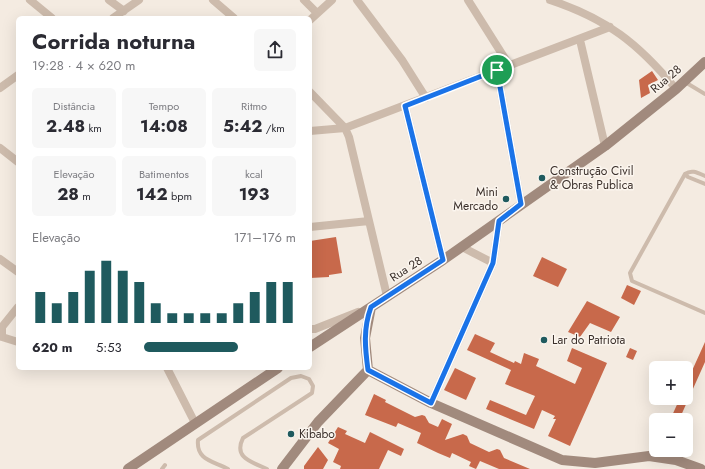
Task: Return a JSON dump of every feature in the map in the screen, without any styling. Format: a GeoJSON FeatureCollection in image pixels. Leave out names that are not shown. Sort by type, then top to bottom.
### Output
{"type":"FeatureCollection","features":[{"type":"Feature","properties":{"kind":"street"},"geometry":{"type":"LineString","coordinates":[[30,0],[50,16]]}},
{"type":"Feature","properties":{"kind":"street"},"geometry":{"type":"LineString","coordinates":[[109,0],[124,11]]}},
{"type":"Feature","properties":{"kind":"street"},"geometry":{"type":"LineString","coordinates":[[116,16],[140,0]]}},
{"type":"Feature","properties":{"kind":"street"},"geometry":{"type":"LineString","coordinates":[[213,0],[232,16]]}},
{"type":"Feature","properties":{"kind":"street"},"geometry":{"type":"LineString","coordinates":[[304,0],[317,13]]}},
{"type":"Feature","properties":{"kind":"street"},"geometry":{"type":"LineString","coordinates":[[312,18],[332,0]]}},
{"type":"Feature","properties":{"kind":"street"},"geometry":{"type":"LineString","coordinates":[[357,0],[402,60],[426,98]]}},
{"type":"Feature","properties":{"kind":"street"},"geometry":{"type":"LineString","coordinates":[[468,0],[509,65]]}},
{"type":"Feature","properties":{"kind":"street"},"geometry":{"type":"LineString","coordinates":[[550,0],[578,9],[610,27],[633,43],[676,89]]}},
{"type":"Feature","properties":{"kind":"street"},"geometry":{"type":"LineString","coordinates":[[312,131],[345,128],[509,65],[580,40],[610,27]]}},
{"type":"Feature","properties":{"kind":"street"},"geometry":{"type":"LineString","coordinates":[[580,40],[605,146]]}},
{"type":"Feature","properties":{"kind":"street","name":"Rua 28"},"geometry":{"type":"LineString","coordinates":[[312,346],[443,260],[605,146],[676,89],[705,62]]}},
{"type":"Feature","properties":{"kind":"street"},"geometry":{"type":"LineString","coordinates":[[497,70],[521,204]]}},
{"type":"Feature","properties":{"kind":"street"},"geometry":{"type":"LineString","coordinates":[[0,88],[16,79]]}},
{"type":"Feature","properties":{"kind":"street"},"geometry":{"type":"LineString","coordinates":[[312,94],[345,128],[355,158],[387,296]]}},
{"type":"Feature","properties":{"kind":"street"},"geometry":{"type":"LineString","coordinates":[[405,106],[443,260]]}},
{"type":"Feature","properties":{"kind":"street"},"geometry":{"type":"LineString","coordinates":[[2,153],[16,161]]}},
{"type":"Feature","properties":{"kind":"street"},"geometry":{"type":"LineString","coordinates":[[312,227],[369,221]]}},
{"type":"Feature","properties":{"kind":"street"},"geometry":{"type":"LineString","coordinates":[[431,403],[493,263],[499,221]]}},
{"type":"Feature","properties":{"kind":"street"},"geometry":{"type":"LineString","coordinates":[[462,247],[493,263]]}},
{"type":"Feature","properties":{"kind":"street"},"geometry":{"type":"LineString","coordinates":[[0,259],[16,271]]}},
{"type":"Feature","properties":{"kind":"street"},"geometry":{"type":"LineString","coordinates":[[312,329],[316,329],[371,307]]}},
{"type":"Feature","properties":{"kind":"street"},"geometry":{"type":"LineString","coordinates":[[282,469],[318,422],[368,370],[365,338],[371,307]]}},
{"type":"Feature","properties":{"kind":"street"},"geometry":{"type":"LineString","coordinates":[[16,310],[2,327],[2,337],[16,341]]}},
{"type":"Feature","properties":{"kind":"street"},"geometry":{"type":"LineString","coordinates":[[168,370],[195,423]]}},
{"type":"Feature","properties":{"kind":"street"},"geometry":{"type":"LineString","coordinates":[[128,469],[275,370]]}},
{"type":"Feature","properties":{"kind":"street"},"geometry":{"type":"LineString","coordinates":[[368,370],[431,403],[562,460],[579,469]]}},
{"type":"Feature","properties":{"kind":"street"},"geometry":{"type":"LineString","coordinates":[[562,460],[603,465],[649,456],[676,460],[701,469]]}},
{"type":"Feature","properties":{"kind":"lane"},"geometry":{"type":"LineString","coordinates":[[684,82],[705,94]]}},
{"type":"Feature","properties":{"kind":"lane"},"geometry":{"type":"LineString","coordinates":[[705,176],[694,171],[689,171],[685,174],[630,273],[632,281],[705,313]]}},
{"type":"Feature","properties":{"kind":"lane"},"geometry":{"type":"LineString","coordinates":[[685,174],[688,177],[705,184]]}},
{"type":"Feature","properties":{"kind":"lane"},"geometry":{"type":"LineString","coordinates":[[228,469],[201,456],[198,449],[198,440],[290,378],[301,376],[309,379],[313,386],[312,393],[243,438],[240,444],[241,452],[246,459],[266,469]]}},
{"type":"Feature","properties":{"kind":"lane"},"geometry":{"type":"LineString","coordinates":[[162,469],[165,465]]}},
{"type":"Feature","properties":{"kind":"building"},"geometry":{"type":"Polygon","coordinates":[[[652,71],[658,80],[648,85],[650,93],[641,98],[639,80],[652,71]]]}},
{"type":"Feature","properties":{"kind":"building"},"geometry":{"type":"Polygon","coordinates":[[[336,237],[342,273],[329,275],[329,277],[312,278],[312,241],[336,237]]]}},
{"type":"Feature","properties":{"kind":"building"},"geometry":{"type":"Polygon","coordinates":[[[542,257],[567,269],[558,287],[533,276],[542,257]]]}},
{"type":"Feature","properties":{"kind":"building"},"geometry":{"type":"Polygon","coordinates":[[[627,285],[641,291],[634,305],[621,298],[627,285]]]}},
{"type":"Feature","properties":{"kind":"building"},"geometry":{"type":"Polygon","coordinates":[[[587,301],[620,317],[611,332],[590,323],[580,337],[568,332],[587,301]]]}},
{"type":"Feature","properties":{"kind":"building"},"geometry":{"type":"Polygon","coordinates":[[[475,334],[495,343],[490,352],[514,363],[515,361],[521,364],[524,353],[539,359],[536,366],[575,384],[582,368],[567,361],[572,348],[607,363],[570,446],[548,436],[556,419],[553,419],[555,416],[542,410],[534,429],[486,409],[490,400],[526,415],[535,396],[505,384],[511,370],[467,350],[475,334]]]}},
{"type":"Feature","properties":{"kind":"building"},"geometry":{"type":"Polygon","coordinates":[[[705,342],[705,362],[693,389],[693,369],[705,342]]]}},
{"type":"Feature","properties":{"kind":"building"},"geometry":{"type":"Polygon","coordinates":[[[630,348],[637,351],[633,360],[626,357],[630,348]]]}},
{"type":"Feature","properties":{"kind":"building"},"geometry":{"type":"Polygon","coordinates":[[[455,368],[476,378],[466,400],[444,390],[455,368]]]}},
{"type":"Feature","properties":{"kind":"building"},"geometry":{"type":"Polygon","coordinates":[[[374,394],[386,400],[385,402],[415,417],[422,415],[425,416],[429,423],[438,427],[442,419],[452,424],[445,440],[463,434],[467,436],[470,443],[489,452],[497,449],[500,450],[504,458],[530,469],[499,469],[480,461],[476,469],[469,466],[471,462],[452,453],[450,458],[417,443],[421,433],[398,423],[396,427],[365,415],[374,394]]]}},
{"type":"Feature","properties":{"kind":"building"},"geometry":{"type":"Polygon","coordinates":[[[677,405],[686,405],[682,413],[673,413],[677,405]]]}},
{"type":"Feature","properties":{"kind":"building"},"geometry":{"type":"Polygon","coordinates":[[[338,427],[347,431],[345,434],[365,443],[370,432],[404,449],[401,456],[388,450],[379,469],[340,469],[341,466],[333,462],[339,449],[328,443],[338,427]]]}},
{"type":"Feature","properties":{"kind":"building"},"geometry":{"type":"Polygon","coordinates":[[[318,447],[328,460],[323,469],[304,469],[304,466],[318,447]]]}},
{"type":"Feature","properties":{"kind":"place","name":"Construção Civil & Obras Publica"},"geometry":{"type":"Point","coordinates":[542,178]}},
{"type":"Feature","properties":{"kind":"place","name":"Mini Mercado"},"geometry":{"type":"Point","coordinates":[506,199]}},
{"type":"Feature","properties":{"kind":"place","name":"Lar do Patriota"},"geometry":{"type":"Point","coordinates":[544,340]}},
{"type":"Feature","properties":{"kind":"place","name":"Kibabo"},"geometry":{"type":"Point","coordinates":[291,434]}},
{"type":"Feature","properties":{"kind":"route"},"geometry":{"type":"LineString","coordinates":[[497,70],[521,204],[499,221],[493,263],[431,403],[368,370],[365,348],[366,326],[371,307],[443,260],[405,106],[497,70]]}}]}
